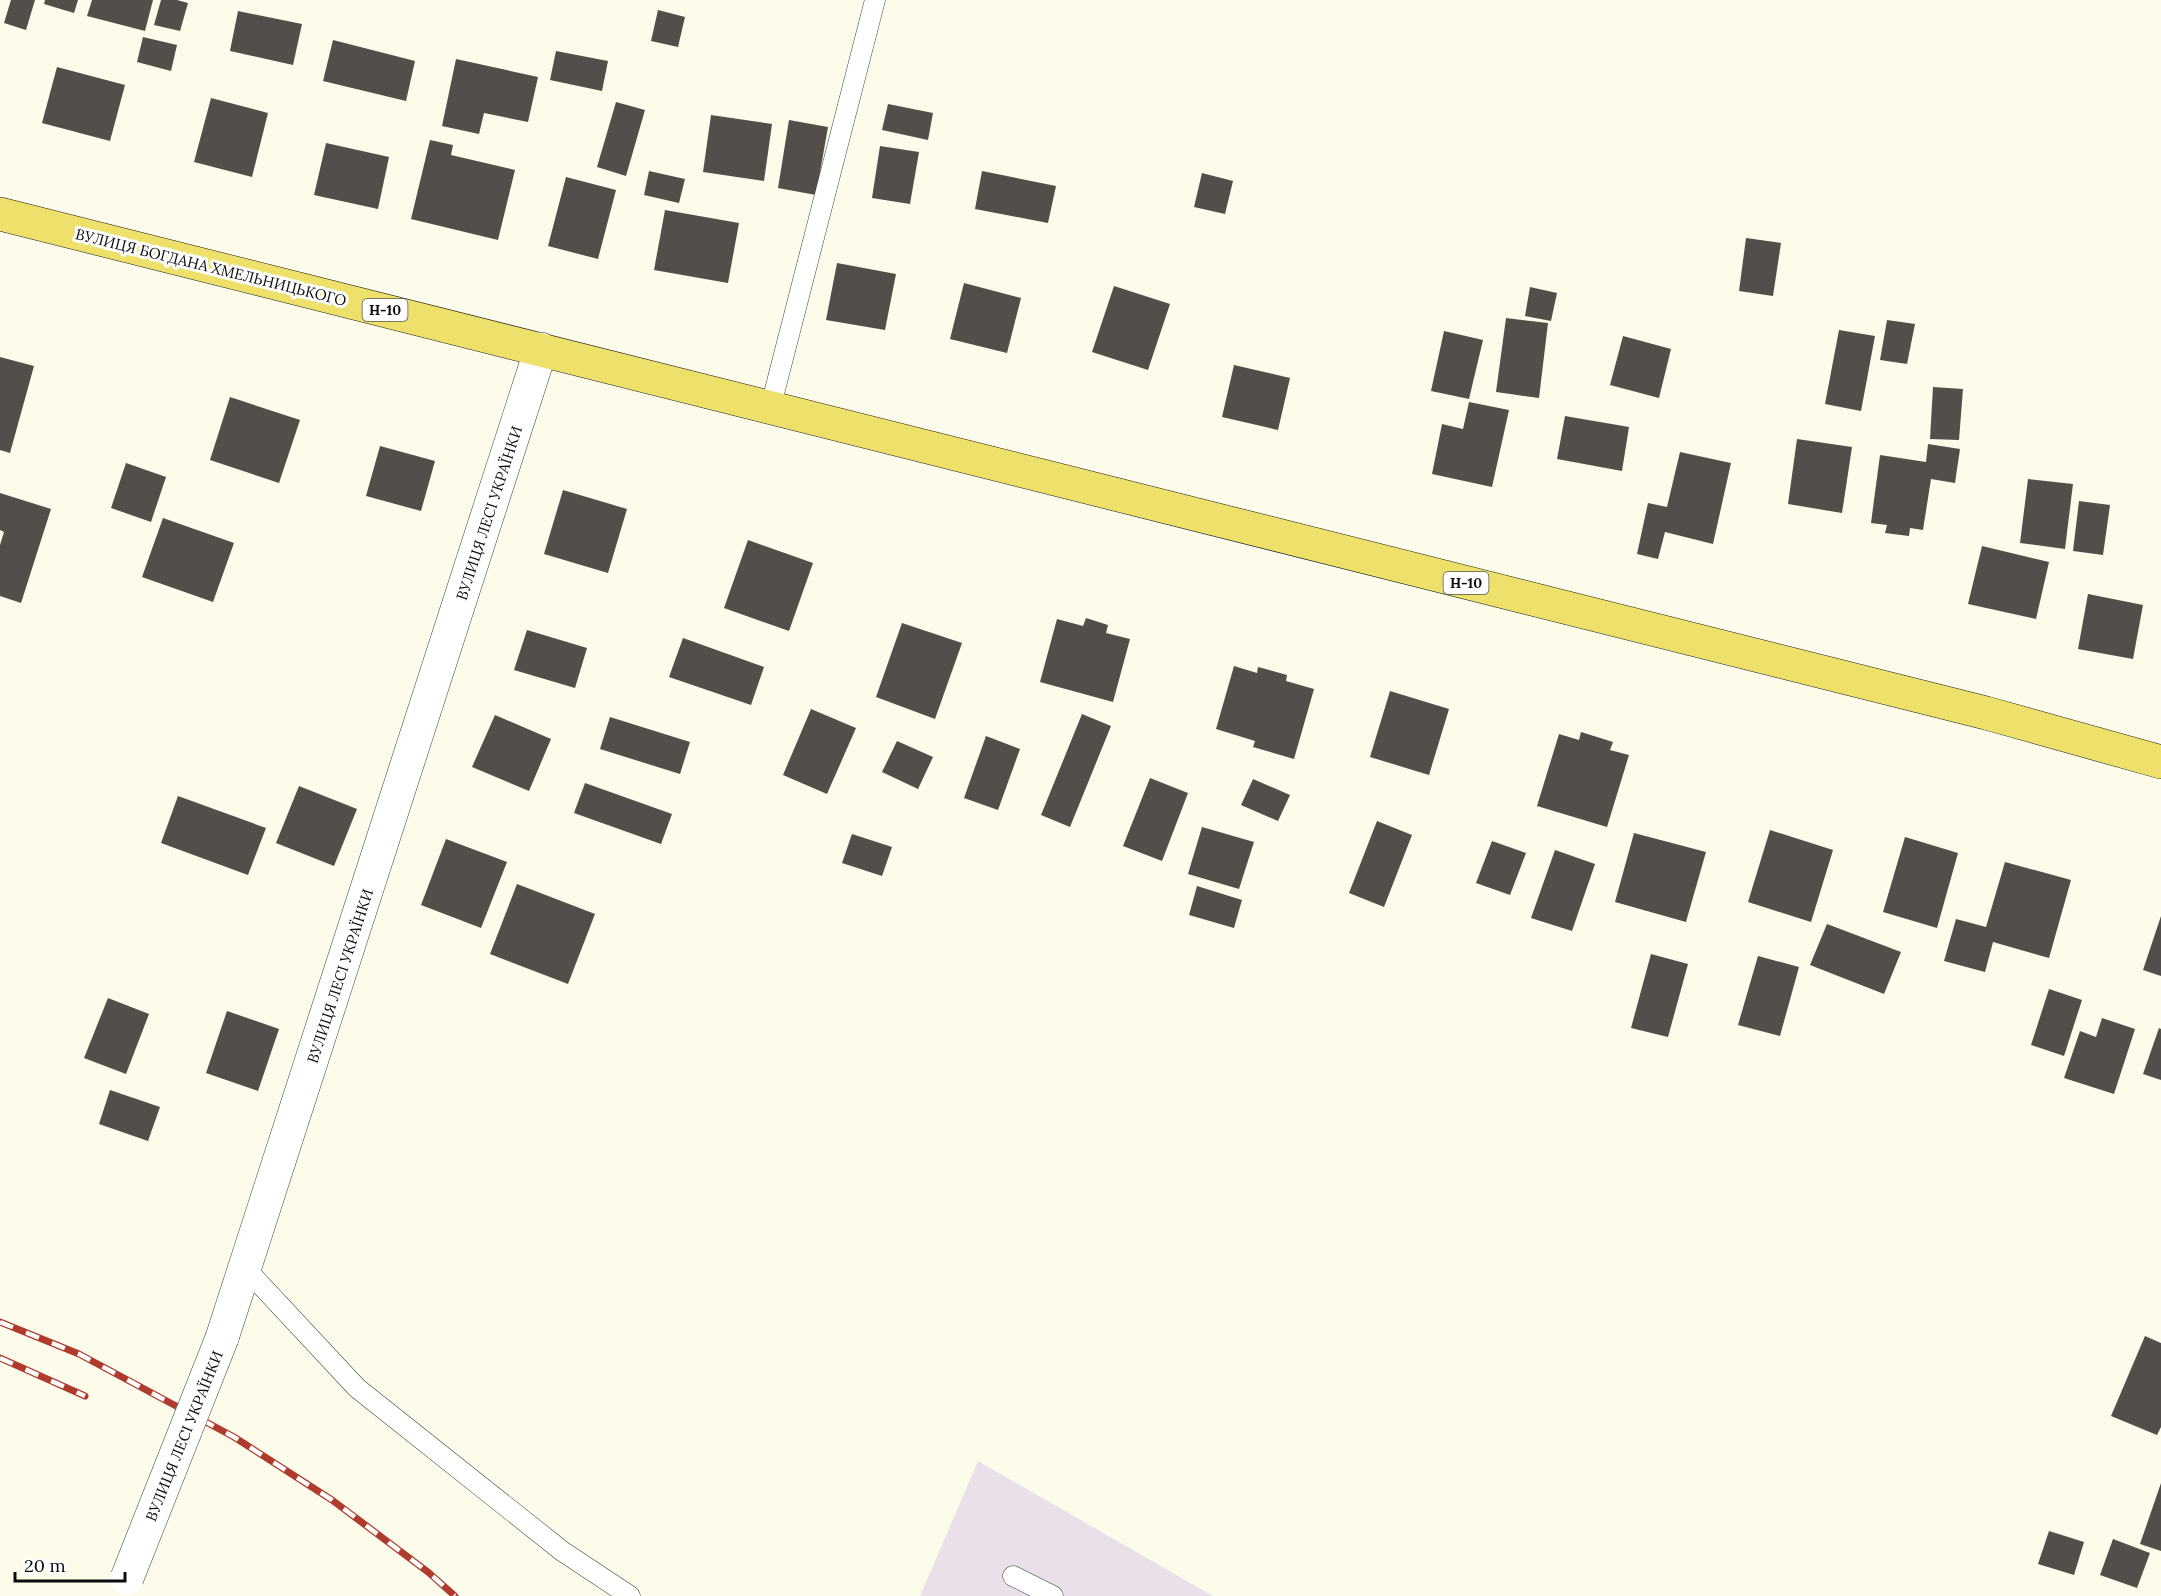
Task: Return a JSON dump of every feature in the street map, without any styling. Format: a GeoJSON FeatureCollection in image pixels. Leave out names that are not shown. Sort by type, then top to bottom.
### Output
{"type":"FeatureCollection","features":[{"type":"Feature","properties":{"kind":"main road","name":"ВУЛИЦЯ БОГДАНА ХМЕЛЬНИЦЬКОГО"},"geometry":{"type":"LineString","coordinates":[[0,214],[541,349],[770,409]]}},
{"type":"Feature","properties":{"kind":"main road","name":"Н-10"},"geometry":{"type":"LineString","coordinates":[[770,409],[1986,713],[2161,762]]}},
{"type":"Feature","properties":{"kind":"street","name":"ВУЛИЦЯ ЛЕСІ УКРАЇНКИ"},"geometry":{"type":"LineString","coordinates":[[123,1587],[222,1338],[246,1269],[541,349]]}},
{"type":"Feature","properties":{"kind":"lane"},"geometry":{"type":"LineString","coordinates":[[770,409],[875,0]]}},
{"type":"Feature","properties":{"kind":"lane"},"geometry":{"type":"LineString","coordinates":[[246,1269],[357,1388],[562,1551],[630,1596]]}},
{"type":"Feature","properties":{"kind":"lane"},"geometry":{"type":"LineString","coordinates":[[1013,1576],[1053,1596]]}},
{"type":"Feature","properties":{"kind":"shaded area"},"geometry":{"type":"Polygon","coordinates":[[[978,1461],[1213,1596],[920,1596],[978,1461]]]}},
{"type":"Feature","properties":{"kind":"building"},"geometry":{"type":"Polygon","coordinates":[[[11,0],[35,0],[26,30],[4,23],[11,0]]]}},
{"type":"Feature","properties":{"kind":"building"},"geometry":{"type":"Polygon","coordinates":[[[45,0],[78,0],[74,13],[44,4],[45,0]]]}},
{"type":"Feature","properties":{"kind":"building"},"geometry":{"type":"Polygon","coordinates":[[[92,0],[153,0],[145,31],[87,16],[92,0]]]}},
{"type":"Feature","properties":{"kind":"building"},"geometry":{"type":"Polygon","coordinates":[[[161,0],[188,3],[180,31],[154,25],[161,0]]]}},
{"type":"Feature","properties":{"kind":"building"},"geometry":{"type":"Polygon","coordinates":[[[658,10],[685,17],[678,47],[651,41],[658,10]]]}},
{"type":"Feature","properties":{"kind":"building"},"geometry":{"type":"Polygon","coordinates":[[[238,11],[302,24],[293,65],[230,51],[238,11]]]}},
{"type":"Feature","properties":{"kind":"building"},"geometry":{"type":"Polygon","coordinates":[[[143,37],[177,45],[171,71],[137,62],[143,37]]]}},
{"type":"Feature","properties":{"kind":"building"},"geometry":{"type":"Polygon","coordinates":[[[333,40],[415,61],[406,101],[323,81],[333,40]]]}},
{"type":"Feature","properties":{"kind":"building"},"geometry":{"type":"Polygon","coordinates":[[[556,51],[608,61],[602,91],[550,80],[556,51]]]}},
{"type":"Feature","properties":{"kind":"building"},"geometry":{"type":"Polygon","coordinates":[[[456,59],[538,77],[528,122],[484,113],[479,134],[442,126],[456,59]]]}},
{"type":"Feature","properties":{"kind":"building"},"geometry":{"type":"Polygon","coordinates":[[[57,67],[125,85],[110,141],[42,123],[57,67]]]}},
{"type":"Feature","properties":{"kind":"building"},"geometry":{"type":"Polygon","coordinates":[[[211,98],[268,113],[252,177],[194,162],[211,98]]]}},
{"type":"Feature","properties":{"kind":"building"},"geometry":{"type":"Polygon","coordinates":[[[616,102],[645,110],[626,176],[597,167],[616,102]]]}},
{"type":"Feature","properties":{"kind":"building"},"geometry":{"type":"Polygon","coordinates":[[[888,104],[933,113],[928,140],[882,130],[888,104]]]}},
{"type":"Feature","properties":{"kind":"building"},"geometry":{"type":"Polygon","coordinates":[[[711,115],[772,124],[764,181],[703,172],[711,115]]]}},
{"type":"Feature","properties":{"kind":"building"},"geometry":{"type":"Polygon","coordinates":[[[789,120],[828,127],[816,195],[778,188],[789,120]]]}},
{"type":"Feature","properties":{"kind":"building"},"geometry":{"type":"Polygon","coordinates":[[[430,140],[453,145],[451,155],[515,170],[498,240],[411,219],[430,140]]]}},
{"type":"Feature","properties":{"kind":"building"},"geometry":{"type":"Polygon","coordinates":[[[326,143],[389,157],[378,209],[314,195],[326,143]]]}},
{"type":"Feature","properties":{"kind":"building"},"geometry":{"type":"Polygon","coordinates":[[[880,146],[919,152],[910,204],[872,198],[880,146]]]}},
{"type":"Feature","properties":{"kind":"building"},"geometry":{"type":"Polygon","coordinates":[[[649,171],[685,179],[679,203],[644,195],[649,171]]]}},
{"type":"Feature","properties":{"kind":"building"},"geometry":{"type":"Polygon","coordinates":[[[982,171],[1056,186],[1048,223],[975,209],[982,171]]]}},
{"type":"Feature","properties":{"kind":"building"},"geometry":{"type":"Polygon","coordinates":[[[1202,173],[1233,181],[1225,214],[1194,207],[1202,173]]]}},
{"type":"Feature","properties":{"kind":"building"},"geometry":{"type":"Polygon","coordinates":[[[566,177],[616,190],[598,259],[548,246],[566,177]]]}},
{"type":"Feature","properties":{"kind":"building"},"geometry":{"type":"Polygon","coordinates":[[[665,210],[739,223],[728,283],[654,270],[665,210]]]}},
{"type":"Feature","properties":{"kind":"building"},"geometry":{"type":"Polygon","coordinates":[[[1746,238],[1781,243],[1773,296],[1739,291],[1746,238]]]}},
{"type":"Feature","properties":{"kind":"building"},"geometry":{"type":"Polygon","coordinates":[[[837,263],[896,274],[885,330],[826,320],[837,263]]]}},
{"type":"Feature","properties":{"kind":"building"},"geometry":{"type":"Polygon","coordinates":[[[964,283],[1021,298],[1007,353],[950,339],[964,283]]]}},
{"type":"Feature","properties":{"kind":"building"},"geometry":{"type":"Polygon","coordinates":[[[1114,286],[1170,304],[1148,370],[1092,352],[1114,286]]]}},
{"type":"Feature","properties":{"kind":"building"},"geometry":{"type":"Polygon","coordinates":[[[1530,287],[1557,293],[1551,321],[1525,316],[1530,287]]]}},
{"type":"Feature","properties":{"kind":"building"},"geometry":{"type":"Polygon","coordinates":[[[1506,318],[1548,323],[1539,398],[1496,392],[1506,318]]]}},
{"type":"Feature","properties":{"kind":"building"},"geometry":{"type":"Polygon","coordinates":[[[1887,320],[1915,324],[1907,364],[1880,360],[1887,320]]]}},
{"type":"Feature","properties":{"kind":"building"},"geometry":{"type":"Polygon","coordinates":[[[1839,330],[1875,336],[1861,411],[1825,404],[1839,330]]]}},
{"type":"Feature","properties":{"kind":"building"},"geometry":{"type":"Polygon","coordinates":[[[1444,331],[1483,340],[1469,399],[1431,391],[1444,331]]]}},
{"type":"Feature","properties":{"kind":"building"},"geometry":{"type":"Polygon","coordinates":[[[1623,336],[1671,349],[1659,398],[1610,385],[1623,336]]]}},
{"type":"Feature","properties":{"kind":"building"},"geometry":{"type":"Polygon","coordinates":[[[0,357],[34,366],[10,453],[0,450],[0,357]]]}},
{"type":"Feature","properties":{"kind":"building"},"geometry":{"type":"Polygon","coordinates":[[[1234,365],[1290,378],[1278,430],[1222,417],[1234,365]]]}},
{"type":"Feature","properties":{"kind":"building"},"geometry":{"type":"Polygon","coordinates":[[[1933,387],[1963,389],[1959,440],[1930,439],[1933,387]]]}},
{"type":"Feature","properties":{"kind":"building"},"geometry":{"type":"Polygon","coordinates":[[[230,397],[300,420],[279,483],[210,460],[230,397]]]}},
{"type":"Feature","properties":{"kind":"building"},"geometry":{"type":"Polygon","coordinates":[[[1469,402],[1509,410],[1492,487],[1432,474],[1442,424],[1463,429],[1469,402]]]}},
{"type":"Feature","properties":{"kind":"building"},"geometry":{"type":"Polygon","coordinates":[[[1565,416],[1629,427],[1622,471],[1557,459],[1565,416]]]}},
{"type":"Feature","properties":{"kind":"building"},"geometry":{"type":"Polygon","coordinates":[[[1797,439],[1852,447],[1842,513],[1788,504],[1797,439]]]}},
{"type":"Feature","properties":{"kind":"building"},"geometry":{"type":"Polygon","coordinates":[[[1928,444],[1960,449],[1955,483],[1931,479],[1923,530],[1910,528],[1909,536],[1885,533],[1887,525],[1871,523],[1880,455],[1926,462],[1928,444]]]}},
{"type":"Feature","properties":{"kind":"building"},"geometry":{"type":"Polygon","coordinates":[[[380,446],[435,461],[421,511],[366,496],[380,446]]]}},
{"type":"Feature","properties":{"kind":"building"},"geometry":{"type":"Polygon","coordinates":[[[1680,452],[1731,463],[1713,544],[1665,532],[1658,559],[1637,554],[1648,503],[1667,507],[1680,452]]]}},
{"type":"Feature","properties":{"kind":"building"},"geometry":{"type":"Polygon","coordinates":[[[126,463],[166,477],[151,522],[111,508],[126,463]]]}},
{"type":"Feature","properties":{"kind":"building"},"geometry":{"type":"Polygon","coordinates":[[[2028,479],[2073,484],[2065,549],[2020,543],[2028,479]]]}},
{"type":"Feature","properties":{"kind":"building"},"geometry":{"type":"Polygon","coordinates":[[[563,490],[627,509],[608,573],[544,554],[563,490]]]}},
{"type":"Feature","properties":{"kind":"building"},"geometry":{"type":"Polygon","coordinates":[[[0,493],[51,509],[21,603],[0,596],[0,545],[4,532],[0,530],[0,493]]]}},
{"type":"Feature","properties":{"kind":"building"},"geometry":{"type":"Polygon","coordinates":[[[2079,501],[2110,505],[2103,555],[2073,551],[2079,501]]]}},
{"type":"Feature","properties":{"kind":"building"},"geometry":{"type":"Polygon","coordinates":[[[163,518],[234,543],[213,602],[142,577],[163,518]]]}},
{"type":"Feature","properties":{"kind":"building"},"geometry":{"type":"Polygon","coordinates":[[[748,540],[813,563],[789,631],[724,608],[748,540]]]}},
{"type":"Feature","properties":{"kind":"building"},"geometry":{"type":"Polygon","coordinates":[[[1982,546],[2049,562],[2036,619],[1968,604],[1982,546]]]}},
{"type":"Feature","properties":{"kind":"building"},"geometry":{"type":"Polygon","coordinates":[[[2088,594],[2143,605],[2133,659],[2078,649],[2088,594]]]}},
{"type":"Feature","properties":{"kind":"building"},"geometry":{"type":"Polygon","coordinates":[[[1086,618],[1108,625],[1106,633],[1130,639],[1113,702],[1040,682],[1057,619],[1083,626],[1086,618]]]}},
{"type":"Feature","properties":{"kind":"building"},"geometry":{"type":"Polygon","coordinates":[[[902,623],[962,643],[935,719],[876,697],[902,623]]]}},
{"type":"Feature","properties":{"kind":"building"},"geometry":{"type":"Polygon","coordinates":[[[527,630],[587,648],[575,688],[514,670],[527,630]]]}},
{"type":"Feature","properties":{"kind":"building"},"geometry":{"type":"Polygon","coordinates":[[[683,638],[764,667],[751,705],[669,677],[683,638]]]}},
{"type":"Feature","properties":{"kind":"building"},"geometry":{"type":"Polygon","coordinates":[[[1234,666],[1257,673],[1258,667],[1287,675],[1286,681],[1314,689],[1294,759],[1253,747],[1255,741],[1216,729],[1234,666]]]}},
{"type":"Feature","properties":{"kind":"building"},"geometry":{"type":"Polygon","coordinates":[[[1390,691],[1449,709],[1429,775],[1370,757],[1390,691]]]}},
{"type":"Feature","properties":{"kind":"building"},"geometry":{"type":"Polygon","coordinates":[[[811,709],[856,728],[827,794],[783,775],[811,709]]]}},
{"type":"Feature","properties":{"kind":"building"},"geometry":{"type":"Polygon","coordinates":[[[1082,714],[1111,726],[1070,827],[1041,815],[1082,714]]]}},
{"type":"Feature","properties":{"kind":"building"},"geometry":{"type":"Polygon","coordinates":[[[495,715],[551,739],[529,791],[472,767],[495,715]]]}},
{"type":"Feature","properties":{"kind":"building"},"geometry":{"type":"Polygon","coordinates":[[[610,717],[690,742],[680,774],[600,749],[610,717]]]}},
{"type":"Feature","properties":{"kind":"building"},"geometry":{"type":"Polygon","coordinates":[[[1581,732],[1613,742],[1610,750],[1629,755],[1607,827],[1537,806],[1559,734],[1579,740],[1581,732]]]}},
{"type":"Feature","properties":{"kind":"building"},"geometry":{"type":"Polygon","coordinates":[[[986,736],[1020,749],[998,810],[964,798],[986,736]]]}},
{"type":"Feature","properties":{"kind":"building"},"geometry":{"type":"Polygon","coordinates":[[[897,741],[933,757],[918,789],[882,772],[897,741]]]}},
{"type":"Feature","properties":{"kind":"building"},"geometry":{"type":"Polygon","coordinates":[[[1150,778],[1188,793],[1162,861],[1123,846],[1150,778]]]}},
{"type":"Feature","properties":{"kind":"building"},"geometry":{"type":"Polygon","coordinates":[[[1253,779],[1290,795],[1278,821],[1241,805],[1253,779]]]}},
{"type":"Feature","properties":{"kind":"building"},"geometry":{"type":"Polygon","coordinates":[[[585,783],[672,814],[661,844],[574,813],[585,783]]]}},
{"type":"Feature","properties":{"kind":"building"},"geometry":{"type":"Polygon","coordinates":[[[299,786],[357,809],[334,866],[276,843],[299,786]]]}},
{"type":"Feature","properties":{"kind":"building"},"geometry":{"type":"Polygon","coordinates":[[[178,796],[266,828],[248,875],[161,843],[178,796]]]}},
{"type":"Feature","properties":{"kind":"building"},"geometry":{"type":"Polygon","coordinates":[[[1377,821],[1412,835],[1384,907],[1349,893],[1377,821]]]}},
{"type":"Feature","properties":{"kind":"building"},"geometry":{"type":"Polygon","coordinates":[[[1202,827],[1254,842],[1239,889],[1188,874],[1202,827]]]}},
{"type":"Feature","properties":{"kind":"building"},"geometry":{"type":"Polygon","coordinates":[[[1770,830],[1833,850],[1811,922],[1748,902],[1770,830]]]}},
{"type":"Feature","properties":{"kind":"building"},"geometry":{"type":"Polygon","coordinates":[[[1634,833],[1706,852],[1686,922],[1615,902],[1634,833]]]}},
{"type":"Feature","properties":{"kind":"building"},"geometry":{"type":"Polygon","coordinates":[[[852,834],[892,847],[882,876],[842,863],[852,834]]]}},
{"type":"Feature","properties":{"kind":"building"},"geometry":{"type":"Polygon","coordinates":[[[1905,837],[1958,853],[1937,928],[1883,912],[1905,837]]]}},
{"type":"Feature","properties":{"kind":"building"},"geometry":{"type":"Polygon","coordinates":[[[446,839],[507,862],[481,928],[421,905],[446,839]]]}},
{"type":"Feature","properties":{"kind":"building"},"geometry":{"type":"Polygon","coordinates":[[[1492,841],[1526,853],[1510,895],[1476,883],[1492,841]]]}},
{"type":"Feature","properties":{"kind":"building"},"geometry":{"type":"Polygon","coordinates":[[[1555,850],[1595,864],[1572,931],[1531,918],[1555,850]]]}},
{"type":"Feature","properties":{"kind":"building"},"geometry":{"type":"Polygon","coordinates":[[[2005,862],[2071,880],[2049,958],[1993,942],[1985,972],[1944,961],[1956,919],[1986,927],[2005,862]]]}},
{"type":"Feature","properties":{"kind":"building"},"geometry":{"type":"Polygon","coordinates":[[[517,884],[595,914],[568,984],[490,954],[517,884]]]}},
{"type":"Feature","properties":{"kind":"building"},"geometry":{"type":"Polygon","coordinates":[[[1197,886],[1242,900],[1234,928],[1189,915],[1197,886]]]}},
{"type":"Feature","properties":{"kind":"building"},"geometry":{"type":"Polygon","coordinates":[[[2161,916],[2161,976],[2143,970],[2161,916]]]}},
{"type":"Feature","properties":{"kind":"building"},"geometry":{"type":"Polygon","coordinates":[[[1827,924],[1901,952],[1884,994],[1810,965],[1827,924]]]}},
{"type":"Feature","properties":{"kind":"building"},"geometry":{"type":"Polygon","coordinates":[[[1651,954],[1688,964],[1668,1037],[1631,1028],[1651,954]]]}},
{"type":"Feature","properties":{"kind":"building"},"geometry":{"type":"Polygon","coordinates":[[[1758,956],[1799,967],[1780,1036],[1738,1025],[1758,956]]]}},
{"type":"Feature","properties":{"kind":"building"},"geometry":{"type":"Polygon","coordinates":[[[2049,989],[2082,1000],[2064,1056],[2031,1045],[2049,989]]]}},
{"type":"Feature","properties":{"kind":"building"},"geometry":{"type":"Polygon","coordinates":[[[108,998],[149,1014],[126,1074],[84,1058],[108,998]]]}},
{"type":"Feature","properties":{"kind":"building"},"geometry":{"type":"Polygon","coordinates":[[[227,1011],[279,1029],[258,1091],[206,1073],[227,1011]]]}},
{"type":"Feature","properties":{"kind":"building"},"geometry":{"type":"Polygon","coordinates":[[[2102,1018],[2135,1029],[2114,1094],[2064,1078],[2080,1031],[2096,1037],[2102,1018]]]}},
{"type":"Feature","properties":{"kind":"building"},"geometry":{"type":"Polygon","coordinates":[[[2159,1028],[2161,1029],[2161,1080],[2143,1074],[2159,1028]]]}},
{"type":"Feature","properties":{"kind":"building"},"geometry":{"type":"Polygon","coordinates":[[[110,1090],[160,1107],[148,1141],[99,1124],[110,1090]]]}},
{"type":"Feature","properties":{"kind":"building"},"geometry":{"type":"Polygon","coordinates":[[[2145,1336],[2161,1343],[2161,1427],[2157,1435],[2111,1416],[2145,1336]]]}},
{"type":"Feature","properties":{"kind":"building"},"geometry":{"type":"Polygon","coordinates":[[[2161,1483],[2161,1551],[2140,1544],[2161,1483]]]}},
{"type":"Feature","properties":{"kind":"building"},"geometry":{"type":"Polygon","coordinates":[[[2049,1531],[2084,1542],[2074,1575],[2038,1564],[2049,1531]]]}},
{"type":"Feature","properties":{"kind":"building"},"geometry":{"type":"Polygon","coordinates":[[[2113,1539],[2150,1553],[2137,1588],[2100,1575],[2113,1539]]]}},
{"type":"Feature","properties":{"kind":"railway"},"geometry":{"type":"LineString","coordinates":[[0,1322],[79,1354],[234,1437],[332,1500],[428,1572],[455,1596]]}},
{"type":"Feature","properties":{"kind":"railway"},"geometry":{"type":"LineString","coordinates":[[0,1358],[85,1396]]}}]}
